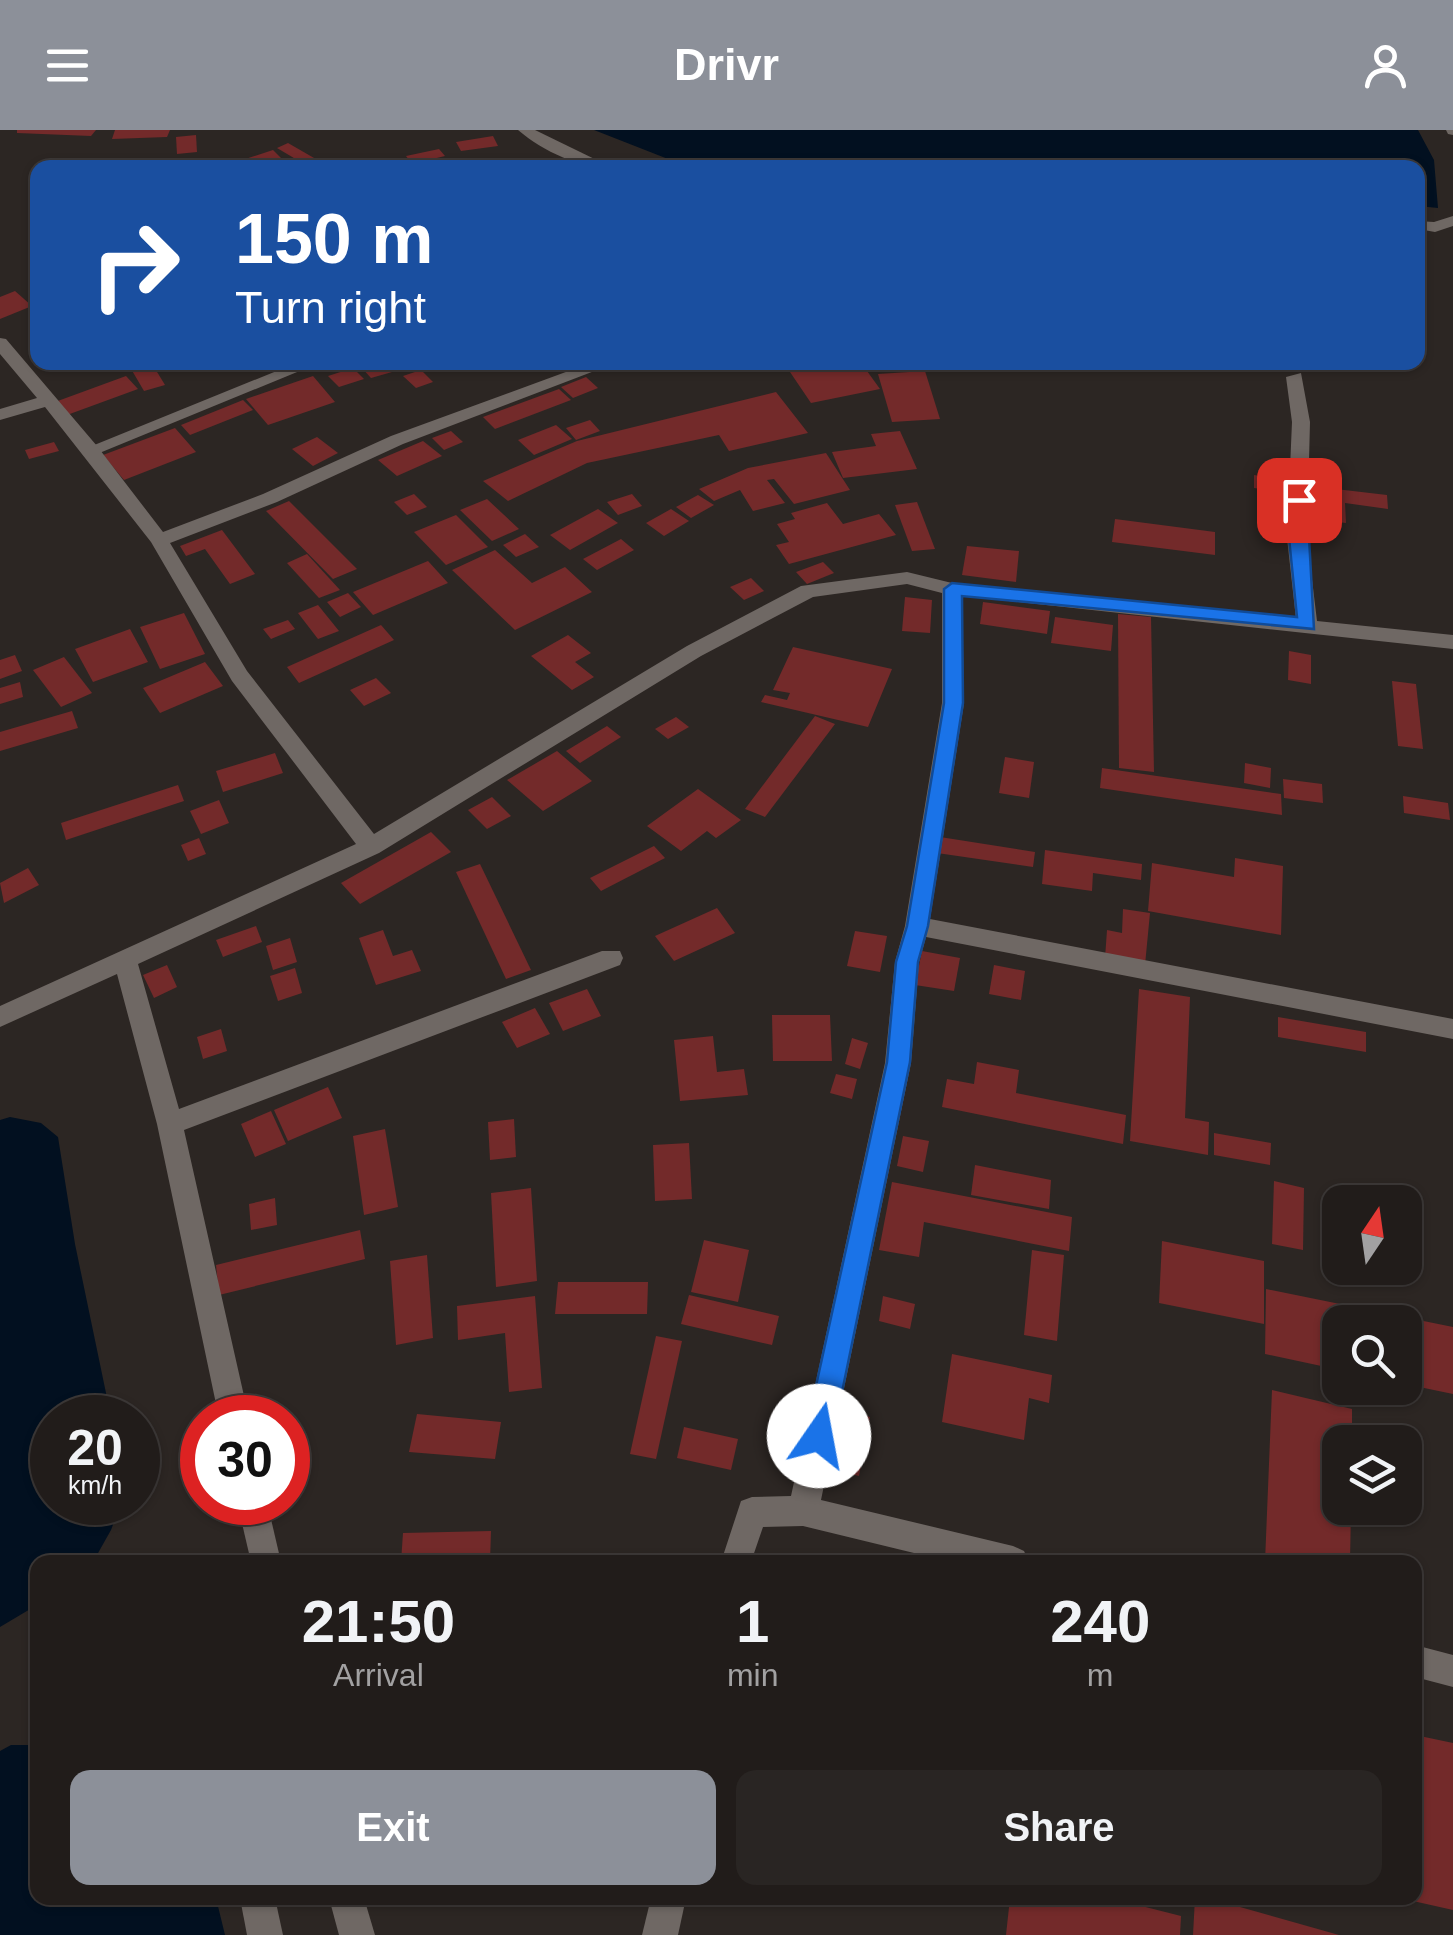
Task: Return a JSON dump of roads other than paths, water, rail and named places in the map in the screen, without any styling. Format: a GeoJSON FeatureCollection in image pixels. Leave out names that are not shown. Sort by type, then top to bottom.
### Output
{"type":"FeatureCollection","features":[{"type":"Feature","properties":{"kind":"street"},"geometry":{"type":"LineString","coordinates":[[525,130],[584,160]]}},
{"type":"Feature","properties":{"kind":"street"},"geometry":{"type":"LineString","coordinates":[[1425,226],[1436,227],[1453,221]]}},
{"type":"Feature","properties":{"kind":"street"},"geometry":{"type":"LineString","coordinates":[[0,343],[91,450],[159,540],[238,676],[371,846]]}},
{"type":"Feature","properties":{"kind":"street"},"geometry":{"type":"LineString","coordinates":[[91,450],[293,370]]}},
{"type":"Feature","properties":{"kind":"street"},"geometry":{"type":"LineString","coordinates":[[159,540],[270,498],[397,440],[588,370]]}},
{"type":"Feature","properties":{"kind":"street"},"geometry":{"type":"LineString","coordinates":[[1295,377],[1301,422],[1298,538],[1307,624]]}},
{"type":"Feature","properties":{"kind":"street"},"geometry":{"type":"LineString","coordinates":[[0,414],[48,400]]}},
{"type":"Feature","properties":{"kind":"street"},"geometry":{"type":"LineString","coordinates":[[0,1017],[371,846],[694,651],[808,591],[908,578],[952,589],[1453,642]]}},
{"type":"Feature","properties":{"kind":"street"},"geometry":{"type":"LineString","coordinates":[[803,1511],[898,1062],[907,962],[918,926],[953,703],[952,589]]}},
{"type":"Feature","properties":{"kind":"street"},"geometry":{"type":"LineString","coordinates":[[918,926],[1453,1028]]}},
{"type":"Feature","properties":{"kind":"street"},"geometry":{"type":"LineString","coordinates":[[170,1124],[612,958]]}},
{"type":"Feature","properties":{"kind":"street"},"geometry":{"type":"LineString","coordinates":[[126,960],[170,1124],[229,1395]]}},
{"type":"Feature","properties":{"kind":"street"},"geometry":{"type":"LineString","coordinates":[[737,1555],[752,1512],[803,1511],[984,1555]]}},
{"type":"Feature","properties":{"kind":"street"},"geometry":{"type":"LineString","coordinates":[[257,1525],[264,1555]]}},
{"type":"Feature","properties":{"kind":"street"},"geometry":{"type":"LineString","coordinates":[[1422,1664],[1453,1671]]}},
{"type":"Feature","properties":{"kind":"street"},"geometry":{"type":"LineString","coordinates":[[259,1905],[265,1935]]}},
{"type":"Feature","properties":{"kind":"street"},"geometry":{"type":"LineString","coordinates":[[349,1905],[356,1935]]}},
{"type":"Feature","properties":{"kind":"street"},"geometry":{"type":"LineString","coordinates":[[660,1935],[666,1905]]}},
{"type":"Feature","properties":{"kind":"water"},"geometry":{"type":"Polygon","coordinates":[[[594,130],[1418,130],[1434,160],[1438,208],[1425,207],[1425,160],[671,160],[594,130]]]}},
{"type":"Feature","properties":{"kind":"water"},"geometry":{"type":"Polygon","coordinates":[[[10,1117],[41,1123],[58,1137],[75,1244],[106,1395],[30,1395],[30,1525],[113,1525],[97,1555],[30,1555],[30,1609],[0,1627],[0,1120],[10,1117]]]}},
{"type":"Feature","properties":{"kind":"water"},"geometry":{"type":"Polygon","coordinates":[[[11,1745],[30,1745],[30,1905],[218,1905],[225,1935],[0,1935],[0,1751],[11,1745]]]}}]}
